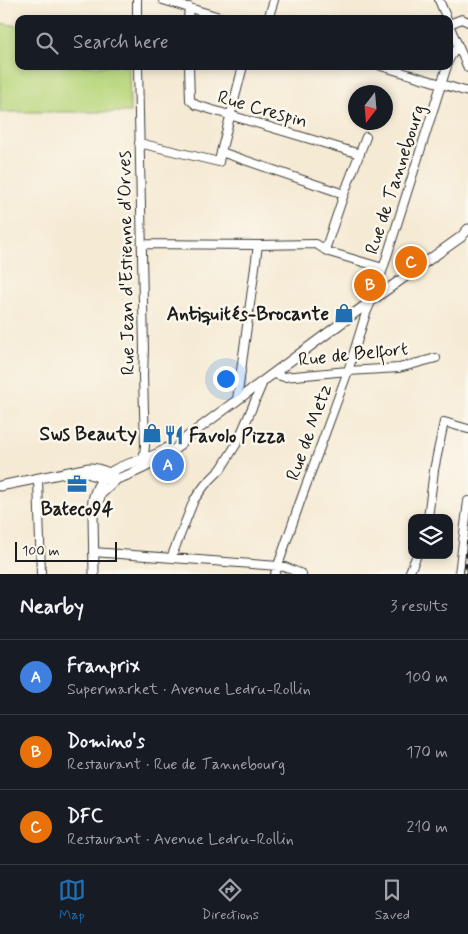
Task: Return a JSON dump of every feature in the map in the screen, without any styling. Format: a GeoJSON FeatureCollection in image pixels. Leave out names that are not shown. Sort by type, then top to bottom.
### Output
{"type":"FeatureCollection","features":[{"type":"Feature","properties":{"kind":"street"},"geometry":{"type":"LineString","coordinates":[[137,0],[137,15]]}},
{"type":"Feature","properties":{"kind":"street"},"geometry":{"type":"LineString","coordinates":[[163,0],[214,15]]}},
{"type":"Feature","properties":{"kind":"street"},"geometry":{"type":"LineString","coordinates":[[269,15],[274,0]]}},
{"type":"Feature","properties":{"kind":"street"},"geometry":{"type":"LineString","coordinates":[[439,0],[445,15]]}},
{"type":"Feature","properties":{"kind":"street"},"geometry":{"type":"LineString","coordinates":[[188,15],[189,7]]}},
{"type":"Feature","properties":{"kind":"street"},"geometry":{"type":"LineString","coordinates":[[453,23],[462,19],[468,22]]}},
{"type":"Feature","properties":{"kind":"street"},"geometry":{"type":"LineString","coordinates":[[453,34],[468,68]]}},
{"type":"Feature","properties":{"kind":"street"},"geometry":{"type":"LineString","coordinates":[[453,52],[459,48]]}},
{"type":"Feature","properties":{"kind":"street","name":"Rue Jean d'Estienne d'Orves"},"geometry":{"type":"LineString","coordinates":[[138,70],[144,348],[144,458]]}},
{"type":"Feature","properties":{"kind":"street","name":"Rue Crespin"},"geometry":{"type":"LineString","coordinates":[[190,70],[190,100],[196,105],[360,154]]}},
{"type":"Feature","properties":{"kind":"street"},"geometry":{"type":"LineString","coordinates":[[139,143],[219,162],[242,70]]}},
{"type":"Feature","properties":{"kind":"street"},"geometry":{"type":"LineString","coordinates":[[394,70],[468,92]]}},
{"type":"Feature","properties":{"kind":"street","name":"Rue de Tannebourg"},"geometry":{"type":"LineString","coordinates":[[371,301],[376,291],[446,70]]}},
{"type":"Feature","properties":{"kind":"street"},"geometry":{"type":"LineString","coordinates":[[326,250],[344,194],[366,137]]}},
{"type":"Feature","properties":{"kind":"street"},"geometry":{"type":"LineString","coordinates":[[221,152],[344,194]]}},
{"type":"Feature","properties":{"kind":"street"},"geometry":{"type":"LineString","coordinates":[[94,574],[92,508],[94,495],[108,476],[125,470],[144,458],[161,453],[181,442],[371,301],[465,237],[468,229]]}},
{"type":"Feature","properties":{"kind":"street"},"geometry":{"type":"LineString","coordinates":[[142,244],[316,244],[326,250],[382,268]]}},
{"type":"Feature","properties":{"kind":"street"},"geometry":{"type":"LineString","coordinates":[[237,400],[258,245]]}},
{"type":"Feature","properties":{"kind":"street","name":"Rue de Metz"},"geometry":{"type":"LineString","coordinates":[[275,574],[348,371],[371,301]]}},
{"type":"Feature","properties":{"kind":"street","name":"Rue de Belfort"},"geometry":{"type":"LineString","coordinates":[[274,374],[284,376],[399,368],[436,358]]}},
{"type":"Feature","properties":{"kind":"street"},"geometry":{"type":"LineString","coordinates":[[171,558],[194,500],[221,469],[237,443],[263,382]]}},
{"type":"Feature","properties":{"kind":"street"},"geometry":{"type":"LineString","coordinates":[[428,514],[434,470],[444,422],[468,429]]}},
{"type":"Feature","properties":{"kind":"street"},"geometry":{"type":"LineString","coordinates":[[0,486],[81,470],[108,476],[160,460],[175,450],[181,442]]}},
{"type":"Feature","properties":{"kind":"street"},"geometry":{"type":"LineString","coordinates":[[93,515],[108,476]]}},
{"type":"Feature","properties":{"kind":"street"},"geometry":{"type":"LineString","coordinates":[[38,478],[41,574]]}},
{"type":"Feature","properties":{"kind":"street"},"geometry":{"type":"LineString","coordinates":[[459,574],[468,501]]}},
{"type":"Feature","properties":{"kind":"street"},"geometry":{"type":"LineString","coordinates":[[94,552],[278,566],[302,574]]}},
{"type":"Feature","properties":{"kind":"street"},"geometry":{"type":"LineString","coordinates":[[409,574],[415,559]]}},
{"type":"Feature","properties":{"kind":"green space"},"geometry":{"type":"Polygon","coordinates":[[[0,23],[15,25],[15,70],[129,70],[130,112],[0,112],[0,23]]]}},
{"type":"Feature","properties":{"kind":"railway"},"geometry":{"type":"LineString","coordinates":[[465,574],[468,542]]}},
{"type":"Feature","properties":{"kind":"place","name":"DFC"},"geometry":{"type":"Point","coordinates":[411,262]}},
{"type":"Feature","properties":{"kind":"place","name":"Domino's"},"geometry":{"type":"Point","coordinates":[370,285]}},
{"type":"Feature","properties":{"kind":"place","name":"Antiquités-Brocante"},"geometry":{"type":"Point","coordinates":[344,313]}},
{"type":"Feature","properties":{"kind":"place","name":"Sws Beauty"},"geometry":{"type":"Point","coordinates":[152,433]}},
{"type":"Feature","properties":{"kind":"place","name":"Favolo Pizza"},"geometry":{"type":"Point","coordinates":[174,435]}},
{"type":"Feature","properties":{"kind":"place","name":"Franprix"},"geometry":{"type":"Point","coordinates":[168,465]}},
{"type":"Feature","properties":{"kind":"place","name":"Bateco94"},"geometry":{"type":"Point","coordinates":[77,484]}}]}
